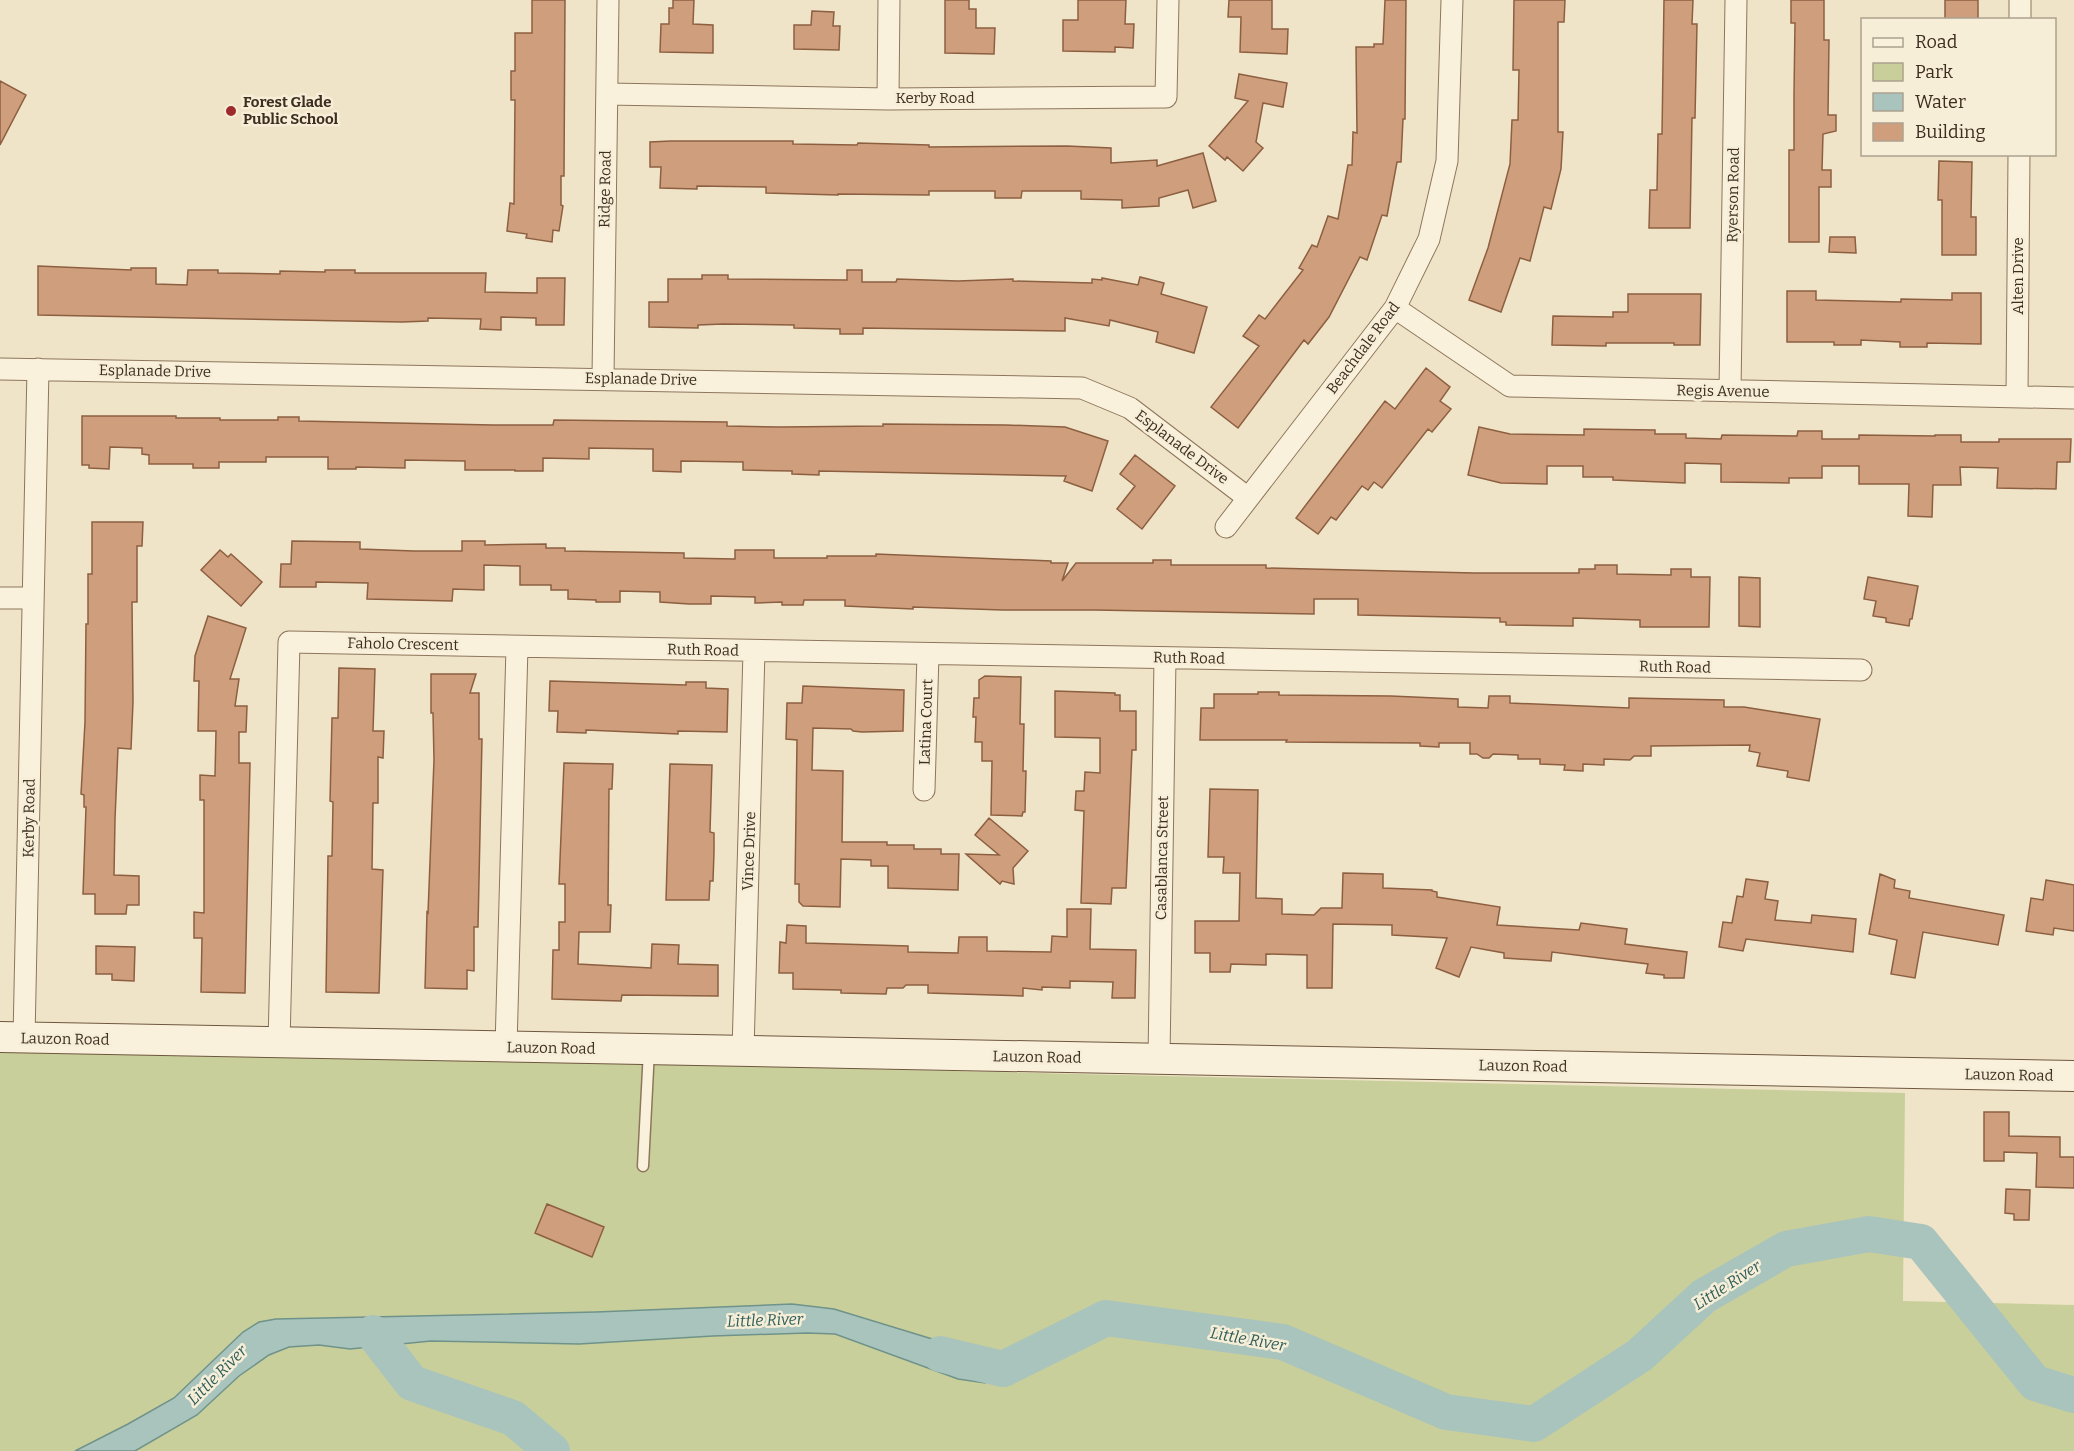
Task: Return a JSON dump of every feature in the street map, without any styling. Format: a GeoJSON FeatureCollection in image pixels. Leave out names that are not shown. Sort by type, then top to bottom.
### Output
{"type":"FeatureCollection","features":[{"type":"Feature","properties":{"kind":"street","name":"Ridge Road"},"geometry":{"type":"LineString","coordinates":[[603,378],[608,0]]}},
{"type":"Feature","properties":{"kind":"street"},"geometry":{"type":"LineString","coordinates":[[888,99],[889,0]]}},
{"type":"Feature","properties":{"kind":"street","name":"Kerby Road"},"geometry":{"type":"LineString","coordinates":[[607,94],[888,99],[1166,97],[1168,0]]}},
{"type":"Feature","properties":{"kind":"street","name":"Beachdale Road"},"geometry":{"type":"LineString","coordinates":[[1226,527],[1395,308],[1429,239],[1447,160],[1452,0]]}},
{"type":"Feature","properties":{"kind":"street","name":"Ryerson Road"},"geometry":{"type":"LineString","coordinates":[[1730,391],[1736,0]]}},
{"type":"Feature","properties":{"kind":"street"},"geometry":{"type":"LineString","coordinates":[[2020,0],[2020,18]]}},
{"type":"Feature","properties":{"kind":"street","name":"Alten Drive"},"geometry":{"type":"LineString","coordinates":[[2017,397],[2019,156]]}},
{"type":"Feature","properties":{"kind":"street","name":"Regis Avenue"},"geometry":{"type":"LineString","coordinates":[[1395,308],[1510,386],[2074,398]]}},
{"type":"Feature","properties":{"kind":"street","name":"Esplanade Drive"},"geometry":{"type":"LineString","coordinates":[[0,369],[1082,388],[1130,408],[1248,498]]}},
{"type":"Feature","properties":{"kind":"street","name":"Kerby Road"},"geometry":{"type":"LineString","coordinates":[[12,1038],[33,598],[38,369]]}},
{"type":"Feature","properties":{"kind":"street"},"geometry":{"type":"LineString","coordinates":[[0,598],[33,598]]}},
{"type":"Feature","properties":{"kind":"street","name":"Faholo Crescent"},"geometry":{"type":"LineString","coordinates":[[279,1043],[289,642],[517,647]]}},
{"type":"Feature","properties":{"kind":"street"},"geometry":{"type":"LineString","coordinates":[[506,1047],[517,647]]}},
{"type":"Feature","properties":{"kind":"street","name":"Ruth Road"},"geometry":{"type":"LineString","coordinates":[[517,647],[1861,670]]}},
{"type":"Feature","properties":{"kind":"street","name":"Vince Drive"},"geometry":{"type":"LineString","coordinates":[[743,1051],[754,651]]}},
{"type":"Feature","properties":{"kind":"street","name":"Latina Court"},"geometry":{"type":"LineString","coordinates":[[924,790],[928,654]]}},
{"type":"Feature","properties":{"kind":"street","name":"Casablanca Street"},"geometry":{"type":"LineString","coordinates":[[1159,1059],[1165,658]]}},
{"type":"Feature","properties":{"kind":"street","name":"Lauzon Road"},"geometry":{"type":"LineString","coordinates":[[12,1038],[2074,1076]]}},
{"type":"Feature","properties":{"kind":"lane"},"geometry":{"type":"LineString","coordinates":[[643,1167],[649,1050]]}},
{"type":"Feature","properties":{"kind":"green space"},"geometry":{"type":"Polygon","coordinates":[[[0,1049],[1905,1093],[1903,1301],[2074,1305],[2074,1451],[0,1451],[0,1049]]]}},
{"type":"Feature","properties":{"kind":"water"},"geometry":{"type":"Polygon","coordinates":[[[792,1304],[834,1309],[988,1354],[985,1383],[958,1379],[835,1334],[713,1336],[579,1344],[431,1341],[350,1349],[319,1345],[289,1347],[269,1355],[239,1376],[197,1415],[135,1451],[75,1451],[174,1398],[243,1332],[259,1322],[276,1319],[596,1312],[792,1304]]]}},
{"type":"Feature","properties":{"kind":"building"},"geometry":{"type":"Polygon","coordinates":[[[532,0],[565,0],[564,176],[561,176],[561,205],[563,206],[559,231],[553,230],[552,242],[526,238],[527,234],[507,231],[510,203],[514,204],[515,100],[511,100],[511,71],[515,71],[515,33],[532,33],[532,0]]]}},
{"type":"Feature","properties":{"kind":"building"},"geometry":{"type":"Polygon","coordinates":[[[673,0],[694,0],[693,24],[713,25],[713,53],[660,52],[661,24],[669,24],[669,8],[673,8],[673,0]]]}},
{"type":"Feature","properties":{"kind":"building"},"geometry":{"type":"Polygon","coordinates":[[[945,0],[969,0],[969,9],[976,9],[976,28],[995,28],[994,54],[945,53],[945,0]]]}},
{"type":"Feature","properties":{"kind":"building"},"geometry":{"type":"Polygon","coordinates":[[[1078,0],[1126,0],[1125,24],[1134,24],[1133,48],[1115,47],[1115,52],[1063,51],[1063,20],[1078,20],[1078,0]]]}},
{"type":"Feature","properties":{"kind":"building"},"geometry":{"type":"Polygon","coordinates":[[[1229,0],[1272,0],[1272,29],[1288,29],[1287,54],[1240,52],[1241,17],[1228,17],[1229,0]]]}},
{"type":"Feature","properties":{"kind":"building"},"geometry":{"type":"Polygon","coordinates":[[[1385,0],[1406,0],[1405,119],[1403,119],[1401,162],[1397,162],[1387,216],[1382,215],[1367,260],[1360,257],[1329,317],[1308,344],[1304,340],[1238,428],[1211,407],[1259,346],[1243,336],[1259,315],[1265,319],[1303,270],[1299,268],[1312,245],[1317,247],[1328,216],[1338,219],[1348,165],[1352,165],[1353,132],[1357,133],[1356,47],[1374,47],[1374,44],[1383,44],[1385,0]]]}},
{"type":"Feature","properties":{"kind":"building"},"geometry":{"type":"Polygon","coordinates":[[[1514,0],[1565,0],[1564,22],[1558,22],[1558,132],[1563,132],[1561,169],[1551,209],[1544,207],[1530,261],[1520,258],[1501,312],[1469,300],[1488,248],[1510,164],[1512,120],[1518,120],[1519,70],[1513,70],[1514,0]]]}},
{"type":"Feature","properties":{"kind":"building"},"geometry":{"type":"Polygon","coordinates":[[[1664,0],[1693,0],[1692,24],[1697,24],[1690,228],[1649,228],[1650,190],[1657,190],[1658,134],[1662,134],[1664,0]]]}},
{"type":"Feature","properties":{"kind":"building"},"geometry":{"type":"Polygon","coordinates":[[[1791,0],[1824,0],[1824,40],[1829,40],[1828,115],[1836,115],[1836,131],[1823,134],[1822,170],[1831,170],[1831,187],[1819,187],[1819,242],[1789,242],[1789,150],[1794,150],[1795,23],[1791,23],[1791,0]]]}},
{"type":"Feature","properties":{"kind":"building"},"geometry":{"type":"Polygon","coordinates":[[[1945,0],[1978,0],[1978,18],[1945,18],[1945,0]]]}},
{"type":"Feature","properties":{"kind":"building"},"geometry":{"type":"Polygon","coordinates":[[[812,11],[834,12],[833,26],[840,26],[839,50],[794,49],[794,25],[811,25],[812,11]]]}},
{"type":"Feature","properties":{"kind":"building"},"geometry":{"type":"Polygon","coordinates":[[[1239,74],[1287,83],[1283,107],[1263,103],[1256,142],[1263,148],[1243,171],[1227,157],[1225,160],[1209,146],[1248,101],[1235,98],[1239,74]]]}},
{"type":"Feature","properties":{"kind":"building"},"geometry":{"type":"Polygon","coordinates":[[[0,81],[26,95],[0,145],[0,81]]]}},
{"type":"Feature","properties":{"kind":"building"},"geometry":{"type":"Polygon","coordinates":[[[793,141],[793,144],[857,145],[858,143],[929,145],[929,147],[1111,148],[1111,163],[1157,160],[1157,166],[1203,153],[1216,201],[1193,208],[1188,190],[1159,198],[1159,206],[1122,208],[1122,200],[1081,199],[1081,191],[1022,191],[1021,198],[995,198],[995,191],[929,191],[929,195],[838,195],[766,193],[766,187],[660,188],[661,167],[650,167],[650,142],[793,141]]]}},
{"type":"Feature","properties":{"kind":"building"},"geometry":{"type":"Polygon","coordinates":[[[1939,161],[1972,162],[1971,217],[1976,217],[1976,255],[1942,255],[1942,200],[1938,200],[1939,161]]]}},
{"type":"Feature","properties":{"kind":"building"},"geometry":{"type":"Polygon","coordinates":[[[1830,237],[1855,237],[1856,253],[1829,252],[1830,237]]]}},
{"type":"Feature","properties":{"kind":"building"},"geometry":{"type":"Polygon","coordinates":[[[38,266],[131,270],[131,268],[156,268],[156,284],[187,285],[188,270],[280,274],[280,271],[325,272],[325,270],[355,270],[355,273],[486,273],[485,292],[537,293],[537,278],[565,278],[564,325],[536,325],[536,318],[501,317],[501,330],[480,329],[481,319],[428,318],[428,321],[402,322],[38,315],[38,266]]]}},
{"type":"Feature","properties":{"kind":"building"},"geometry":{"type":"Polygon","coordinates":[[[847,270],[862,270],[862,282],[896,282],[897,279],[958,281],[1013,279],[1013,281],[1092,283],[1092,279],[1102,280],[1102,278],[1138,285],[1140,277],[1164,283],[1161,294],[1207,307],[1194,353],[1156,342],[1158,332],[1110,320],[1109,326],[1065,318],[1065,331],[863,328],[863,334],[840,334],[840,329],[794,328],[794,325],[723,324],[698,325],[698,328],[649,327],[649,302],[668,302],[668,279],[702,279],[702,275],[728,275],[728,279],[847,280],[847,270]]]}},
{"type":"Feature","properties":{"kind":"building"},"geometry":{"type":"Polygon","coordinates":[[[1787,291],[1816,291],[1816,300],[1901,302],[1901,299],[1952,300],[1952,293],[1981,293],[1981,344],[1927,343],[1927,347],[1900,347],[1900,342],[1861,340],[1861,345],[1834,345],[1834,342],[1787,342],[1787,291]]]}},
{"type":"Feature","properties":{"kind":"building"},"geometry":{"type":"Polygon","coordinates":[[[1628,294],[1701,294],[1700,345],[1606,343],[1606,346],[1552,345],[1553,316],[1613,317],[1613,312],[1628,312],[1628,294]]]}},
{"type":"Feature","properties":{"kind":"building"},"geometry":{"type":"Polygon","coordinates":[[[1426,368],[1450,387],[1440,401],[1451,409],[1432,432],[1428,429],[1382,488],[1374,482],[1368,490],[1362,486],[1336,520],[1331,517],[1318,534],[1296,518],[1385,401],[1395,409],[1426,368]]]}},
{"type":"Feature","properties":{"kind":"building"},"geometry":{"type":"Polygon","coordinates":[[[82,416],[176,416],[176,418],[220,418],[220,420],[278,420],[278,417],[299,417],[299,421],[493,425],[553,425],[554,420],[727,422],[727,426],[779,427],[883,426],[883,424],[1006,425],[1065,427],[1108,441],[1092,491],[1064,481],[1066,476],[819,471],[819,475],[792,474],[792,471],[743,470],[743,462],[681,461],[681,472],[653,471],[653,449],[589,448],[589,459],[543,458],[543,471],[515,471],[465,470],[465,461],[405,460],[405,468],[328,469],[328,457],[266,457],[266,462],[219,462],[219,468],[193,468],[193,464],[149,464],[149,455],[142,454],[142,448],[110,447],[109,469],[89,468],[89,465],[82,465],[82,416]]]}},
{"type":"Feature","properties":{"kind":"building"},"geometry":{"type":"Polygon","coordinates":[[[1479,427],[1510,434],[1584,435],[1584,429],[1655,430],[1655,434],[1686,434],[1686,438],[1721,439],[1722,435],[1797,436],[1798,431],[1822,431],[1822,439],[1859,439],[1859,435],[1961,435],[1961,442],[1999,442],[1999,439],[2071,439],[2070,462],[2057,462],[2056,489],[1997,488],[1998,468],[1960,467],[1961,485],[1933,485],[1932,517],[1908,516],[1909,484],[1859,484],[1859,466],[1822,466],[1822,478],[1789,478],[1789,483],[1721,482],[1721,464],[1685,463],[1685,483],[1583,477],[1583,466],[1547,466],[1547,484],[1501,483],[1468,475],[1479,427]]]}},
{"type":"Feature","properties":{"kind":"building"},"geometry":{"type":"Polygon","coordinates":[[[1135,455],[1175,486],[1142,529],[1117,509],[1135,486],[1120,474],[1135,455]]]}},
{"type":"Feature","properties":{"kind":"building"},"geometry":{"type":"Polygon","coordinates":[[[92,522],[143,522],[142,546],[137,546],[137,602],[132,602],[131,749],[118,748],[114,875],[139,876],[139,905],[127,905],[126,914],[95,914],[95,894],[83,894],[86,807],[84,807],[84,795],[81,794],[88,574],[92,574],[92,522]]]}},
{"type":"Feature","properties":{"kind":"building"},"geometry":{"type":"Polygon","coordinates":[[[292,541],[360,542],[360,549],[414,551],[462,551],[462,541],[485,541],[485,545],[546,544],[546,548],[565,548],[565,551],[684,553],[684,558],[735,559],[735,550],[774,550],[774,558],[827,558],[827,556],[876,556],[876,554],[1051,561],[1051,563],[1068,563],[1062,581],[1076,563],[1153,563],[1153,560],[1171,560],[1171,565],[1266,565],[1266,568],[1474,573],[1579,573],[1579,569],[1595,569],[1595,565],[1617,565],[1617,574],[1671,575],[1671,569],[1691,569],[1691,577],[1710,577],[1709,627],[1640,627],[1640,620],[1573,618],[1573,626],[1506,625],[1506,622],[1500,622],[1500,618],[1358,615],[1358,599],[1314,599],[1314,614],[913,607],[913,609],[845,606],[845,600],[804,600],[803,605],[782,605],[782,602],[755,603],[755,597],[711,596],[711,604],[689,604],[660,602],[660,592],[620,591],[620,602],[596,602],[596,600],[568,599],[568,590],[551,590],[551,585],[520,585],[520,566],[484,565],[484,590],[453,589],[452,601],[367,599],[368,583],[316,582],[316,587],[280,587],[281,564],[291,564],[292,541]]]}},
{"type":"Feature","properties":{"kind":"building"},"geometry":{"type":"Polygon","coordinates":[[[220,550],[228,557],[231,554],[262,582],[241,606],[201,570],[220,550]]]}},
{"type":"Feature","properties":{"kind":"building"},"geometry":{"type":"Polygon","coordinates":[[[1739,577],[1760,578],[1760,627],[1739,626],[1739,577]]]}},
{"type":"Feature","properties":{"kind":"building"},"geometry":{"type":"Polygon","coordinates":[[[1868,577],[1918,586],[1909,626],[1886,622],[1886,618],[1873,616],[1876,601],[1864,599],[1868,577]]]}},
{"type":"Feature","properties":{"kind":"building"},"geometry":{"type":"Polygon","coordinates":[[[208,616],[246,628],[230,679],[239,679],[235,706],[247,706],[246,732],[239,732],[239,763],[250,763],[245,993],[201,992],[202,938],[194,938],[194,912],[204,913],[204,800],[200,800],[200,775],[215,776],[216,731],[198,731],[199,681],[194,681],[195,656],[208,616]]]}},
{"type":"Feature","properties":{"kind":"building"},"geometry":{"type":"Polygon","coordinates":[[[339,668],[375,669],[373,731],[384,731],[383,758],[378,757],[378,803],[373,803],[372,869],[383,870],[379,993],[326,992],[328,856],[332,856],[333,802],[330,801],[332,718],[338,718],[339,668]]]}},
{"type":"Feature","properties":{"kind":"building"},"geometry":{"type":"Polygon","coordinates":[[[431,674],[476,674],[470,693],[479,693],[479,739],[482,739],[478,927],[474,927],[474,971],[467,970],[467,989],[425,988],[434,760],[431,674]]]}},
{"type":"Feature","properties":{"kind":"building"},"geometry":{"type":"Polygon","coordinates":[[[985,676],[1021,677],[1020,724],[1024,724],[1023,771],[1026,771],[1025,812],[1022,816],[991,815],[992,761],[982,761],[982,742],[975,742],[976,717],[973,717],[974,698],[979,698],[979,680],[985,676]]]}},
{"type":"Feature","properties":{"kind":"building"},"geometry":{"type":"Polygon","coordinates":[[[550,681],[686,685],[686,682],[706,682],[706,688],[728,689],[727,732],[678,731],[678,734],[586,730],[586,733],[557,732],[558,711],[549,711],[550,681]]]}},
{"type":"Feature","properties":{"kind":"building"},"geometry":{"type":"Polygon","coordinates":[[[803,686],[904,690],[903,731],[862,732],[851,729],[813,728],[812,770],[843,771],[842,842],[887,842],[887,845],[914,845],[914,849],[941,849],[941,854],[959,854],[958,890],[888,888],[888,866],[871,866],[871,860],[841,859],[840,907],[803,906],[799,902],[799,884],[795,884],[797,740],[786,739],[787,703],[802,703],[803,686]]]}},
{"type":"Feature","properties":{"kind":"building"},"geometry":{"type":"Polygon","coordinates":[[[1055,691],[1115,693],[1115,695],[1120,695],[1120,711],[1136,711],[1136,750],[1132,750],[1126,888],[1112,888],[1111,904],[1081,903],[1084,811],[1075,810],[1076,791],[1084,791],[1085,772],[1100,773],[1100,738],[1055,737],[1055,691]]]}},
{"type":"Feature","properties":{"kind":"building"},"geometry":{"type":"Polygon","coordinates":[[[1258,692],[1279,692],[1279,695],[1458,699],[1458,707],[1488,708],[1489,696],[1510,696],[1510,703],[1629,708],[1629,698],[1724,700],[1724,707],[1744,707],[1820,719],[1809,781],[1787,777],[1788,771],[1757,766],[1760,753],[1749,751],[1750,745],[1651,746],[1651,756],[1634,756],[1630,760],[1604,759],[1604,765],[1583,764],[1583,771],[1564,770],[1565,765],[1540,764],[1540,759],[1518,759],[1518,755],[1493,754],[1489,758],[1483,758],[1477,754],[1470,754],[1470,743],[1439,743],[1439,747],[1420,746],[1420,743],[1200,740],[1201,708],[1214,708],[1214,694],[1258,694],[1258,692]]]}},
{"type":"Feature","properties":{"kind":"building"},"geometry":{"type":"Polygon","coordinates":[[[564,763],[613,764],[612,789],[609,789],[608,905],[611,905],[610,932],[579,932],[578,964],[651,968],[652,944],[679,945],[678,964],[718,965],[718,996],[622,995],[621,1001],[552,999],[553,950],[559,950],[559,922],[565,922],[565,884],[559,884],[564,763]]]}},
{"type":"Feature","properties":{"kind":"building"},"geometry":{"type":"Polygon","coordinates":[[[670,764],[712,765],[710,832],[714,833],[714,852],[713,881],[710,881],[709,900],[666,900],[670,764]]]}},
{"type":"Feature","properties":{"kind":"building"},"geometry":{"type":"Polygon","coordinates":[[[1210,789],[1258,790],[1256,898],[1282,899],[1282,914],[1314,915],[1321,908],[1342,908],[1343,873],[1383,874],[1383,888],[1432,890],[1437,892],[1437,897],[1500,907],[1497,925],[1579,930],[1581,923],[1627,929],[1625,944],[1687,952],[1684,978],[1664,978],[1664,975],[1646,973],[1648,964],[1552,952],[1551,961],[1504,958],[1504,953],[1471,947],[1459,977],[1436,968],[1447,938],[1392,935],[1392,925],[1333,924],[1332,988],[1307,988],[1307,955],[1266,954],[1266,965],[1231,964],[1230,972],[1210,972],[1210,953],[1195,953],[1195,921],[1239,921],[1240,873],[1223,873],[1224,857],[1208,857],[1210,789]]]}},
{"type":"Feature","properties":{"kind":"building"},"geometry":{"type":"Polygon","coordinates":[[[989,818],[1028,851],[1013,868],[1014,884],[1002,881],[1000,884],[966,854],[999,855],[975,835],[989,818]]]}},
{"type":"Feature","properties":{"kind":"building"},"geometry":{"type":"Polygon","coordinates":[[[1880,874],[1895,880],[1894,888],[1910,891],[1909,898],[2004,915],[1998,945],[1923,932],[1915,978],[1891,974],[1897,940],[1869,934],[1880,874]]]}},
{"type":"Feature","properties":{"kind":"building"},"geometry":{"type":"Polygon","coordinates":[[[1746,879],[1768,882],[1765,899],[1778,901],[1775,920],[1811,923],[1812,915],[1856,919],[1853,952],[1746,939],[1743,951],[1719,947],[1723,922],[1732,923],[1737,896],[1743,897],[1746,879]]]}},
{"type":"Feature","properties":{"kind":"building"},"geometry":{"type":"Polygon","coordinates":[[[2046,880],[2074,885],[2074,931],[2054,928],[2053,935],[2026,931],[2031,898],[2043,900],[2046,880]]]}},
{"type":"Feature","properties":{"kind":"building"},"geometry":{"type":"Polygon","coordinates":[[[1067,909],[1091,909],[1090,949],[1136,950],[1135,998],[1112,998],[1113,982],[1070,981],[1070,988],[1042,987],[1042,990],[1023,988],[1023,996],[928,993],[928,985],[887,988],[886,994],[841,993],[841,990],[793,989],[793,973],[779,973],[780,942],[786,943],[787,925],[806,926],[806,943],[908,946],[908,952],[958,953],[959,937],[987,937],[987,951],[1051,952],[1052,936],[1067,937],[1067,909]]]}},
{"type":"Feature","properties":{"kind":"building"},"geometry":{"type":"Polygon","coordinates":[[[96,946],[135,947],[134,981],[112,980],[112,974],[96,974],[96,946]]]}},
{"type":"Feature","properties":{"kind":"building"},"geometry":{"type":"Polygon","coordinates":[[[1984,1112],[2009,1112],[2009,1136],[2060,1137],[2060,1157],[2074,1157],[2074,1188],[2036,1187],[2037,1153],[2004,1152],[2004,1161],[1984,1161],[1984,1112]]]}},
{"type":"Feature","properties":{"kind":"building"},"geometry":{"type":"Polygon","coordinates":[[[2006,1189],[2030,1190],[2029,1220],[2014,1220],[2014,1214],[2005,1213],[2006,1189]]]}},
{"type":"Feature","properties":{"kind":"building"},"geometry":{"type":"Polygon","coordinates":[[[547,1204],[604,1227],[592,1257],[535,1233],[547,1204]]]}},
{"type":"Feature","properties":{"kind":"waterway","name":"Little River"},"geometry":{"type":"LineString","coordinates":[[940,1354],[1003,1369],[1106,1318],[1283,1342],[1446,1412],[1534,1424],[1640,1355],[1704,1296],[1786,1249],[1869,1234],[1921,1242],[2035,1383],[2074,1395]]}},
{"type":"Feature","properties":{"kind":"waterway","name":"Little River"},"geometry":{"type":"LineString","coordinates":[[373,1333],[412,1383],[513,1418],[552,1451]]}},
{"type":"Feature","properties":{"kind":"place","name":"Forest Glade Public School"},"geometry":{"type":"Point","coordinates":[231,111]}}]}
